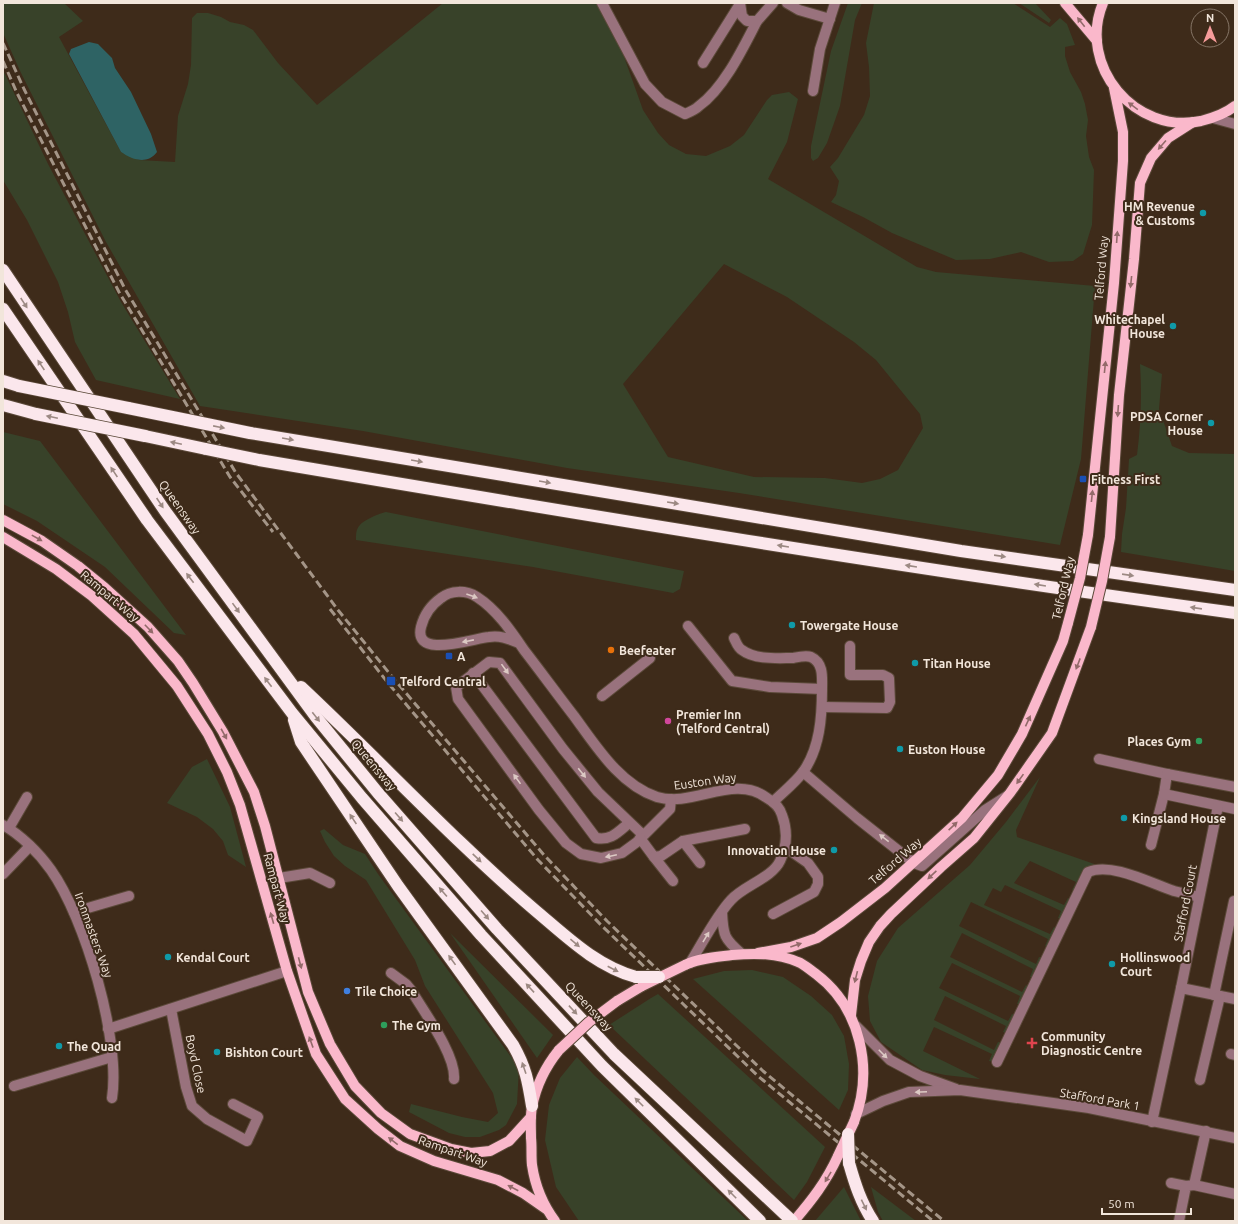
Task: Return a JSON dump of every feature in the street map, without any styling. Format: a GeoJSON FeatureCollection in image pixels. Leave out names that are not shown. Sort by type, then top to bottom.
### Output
{"type":"FeatureCollection","features":[{"type":"Feature","properties":{"kind":"highway","name":"Queensway"},"geometry":{"type":"LineString","coordinates":[[3,270],[165,511],[316,717],[373,787],[497,929],[614,1054],[793,1221]]}},
{"type":"Feature","properties":{"kind":"highway"},"geometry":{"type":"LineString","coordinates":[[3,309],[147,520],[292,713],[362,798],[481,935],[602,1066],[760,1221]]}},
{"type":"Feature","properties":{"kind":"highway"},"geometry":{"type":"LineString","coordinates":[[3,381],[19,386],[250,433],[946,548],[1235,590]]}},
{"type":"Feature","properties":{"kind":"highway"},"geometry":{"type":"LineString","coordinates":[[3,406],[259,460],[578,514],[1115,597],[1235,613]]}},
{"type":"Feature","properties":{"kind":"highway"},"geometry":{"type":"LineString","coordinates":[[285,674],[302,688],[508,886],[579,947],[600,962],[639,981],[659,977]]}},
{"type":"Feature","properties":{"kind":"highway"},"geometry":{"type":"LineString","coordinates":[[292,713],[301,742],[398,886],[513,1045],[522,1062],[527,1077],[532,1112]]}},
{"type":"Feature","properties":{"kind":"highway"},"geometry":{"type":"LineString","coordinates":[[848,1134],[849,1163],[856,1188],[864,1207],[873,1221]]}},
{"type":"Feature","properties":{"kind":"main road"},"geometry":{"type":"LineString","coordinates":[[1065,3],[1097,41]]}},
{"type":"Feature","properties":{"kind":"main road"},"geometry":{"type":"LineString","coordinates":[[1103,3],[1097,25],[1097,41],[1102,66],[1114,88],[1141,112],[1158,119],[1176,122],[1194,122],[1213,118],[1235,106]]}},
{"type":"Feature","properties":{"kind":"main road","name":"Telford Way"},"geometry":{"type":"LineString","coordinates":[[758,953],[791,947],[817,938],[841,922],[885,888],[962,818],[998,775],[1022,734],[1063,641],[1080,578],[1088,535],[1114,283],[1123,161],[1123,132],[1114,88]]}},
{"type":"Feature","properties":{"kind":"main road"},"geometry":{"type":"LineString","coordinates":[[851,1016],[855,980],[861,960],[880,926],[924,882],[974,838],[1010,793],[1052,733],[1092,628],[1110,536],[1119,395],[1134,259],[1140,183],[1150,158],[1168,138],[1194,122]]}},
{"type":"Feature","properties":{"kind":"main road","name":"Rampart Way"},"geometry":{"type":"LineString","coordinates":[[3,520],[42,541],[78,566],[148,627],[178,661],[223,732],[254,792],[265,826],[308,992],[330,1044],[355,1086],[381,1113],[410,1134],[451,1150],[471,1153],[490,1151],[509,1141],[532,1112]]}},
{"type":"Feature","properties":{"kind":"main road","name":"Rampart Way"},"geometry":{"type":"LineString","coordinates":[[3,537],[56,569],[92,596],[134,634],[177,686],[208,734],[227,772],[240,805],[287,971],[316,1054],[345,1099],[378,1129],[400,1146],[434,1161],[498,1180],[546,1209]]}},
{"type":"Feature","properties":{"kind":"main road"},"geometry":{"type":"LineString","coordinates":[[659,977],[688,964],[717,957],[758,953],[779,956],[800,962],[824,980],[832,988],[851,1016],[856,1026],[864,1076],[861,1096],[855,1118],[829,1175],[815,1197],[793,1221]]}},
{"type":"Feature","properties":{"kind":"main road"},"geometry":{"type":"LineString","coordinates":[[554,1221],[546,1209],[537,1185],[532,1165],[532,1112],[540,1082],[550,1062],[559,1050],[588,1022],[617,1001],[639,981]]}},
{"type":"Feature","properties":{"kind":"street"},"geometry":{"type":"LineString","coordinates":[[602,3],[645,84],[662,102],[685,114],[699,107],[714,92],[736,59],[757,21],[773,3]]}},
{"type":"Feature","properties":{"kind":"street"},"geometry":{"type":"LineString","coordinates":[[740,3],[742,16],[747,22],[757,21]]}},
{"type":"Feature","properties":{"kind":"street"},"geometry":{"type":"LineString","coordinates":[[703,63],[740,3]]}},
{"type":"Feature","properties":{"kind":"street"},"geometry":{"type":"LineString","coordinates":[[787,3],[799,10],[830,20]]}},
{"type":"Feature","properties":{"kind":"street"},"geometry":{"type":"LineString","coordinates":[[813,91],[820,49],[836,3]]}},
{"type":"Feature","properties":{"kind":"street"},"geometry":{"type":"LineString","coordinates":[[1213,118],[1235,124]]}},
{"type":"Feature","properties":{"kind":"street","name":"Euston Way"},"geometry":{"type":"LineString","coordinates":[[519,643],[504,637],[490,636],[444,646],[427,643],[422,639],[420,633],[423,619],[434,603],[446,594],[460,592],[476,596],[498,614],[619,774],[637,788],[657,797],[671,799],[686,798],[711,792],[743,788],[760,792],[773,802],[781,812],[786,827],[785,847],[779,863],[766,875],[731,899],[688,964]]}},
{"type":"Feature","properties":{"kind":"street"},"geometry":{"type":"LineString","coordinates":[[688,626],[732,681],[770,687],[822,689]]}},
{"type":"Feature","properties":{"kind":"street"},"geometry":{"type":"LineString","coordinates":[[734,638],[741,650],[750,655],[786,658],[810,656],[817,661],[822,672],[821,723],[812,756],[803,772],[773,802]]}},
{"type":"Feature","properties":{"kind":"street"},"geometry":{"type":"LineString","coordinates":[[822,706],[886,708],[890,702],[889,678],[883,676],[850,676],[850,646]]}},
{"type":"Feature","properties":{"kind":"street"},"geometry":{"type":"LineString","coordinates":[[602,696],[650,658]]}},
{"type":"Feature","properties":{"kind":"street"},"geometry":{"type":"LineString","coordinates":[[671,799],[670,809],[642,836],[622,853],[601,858],[581,854],[566,843],[539,810],[458,699],[456,687],[489,662],[500,663],[588,780],[642,836],[654,857],[674,881]]}},
{"type":"Feature","properties":{"kind":"street"},"geometry":{"type":"LineString","coordinates":[[473,673],[596,838],[603,840],[613,837],[629,823]]}},
{"type":"Feature","properties":{"kind":"street"},"geometry":{"type":"LineString","coordinates":[[1099,759],[1235,787]]}},
{"type":"Feature","properties":{"kind":"street"},"geometry":{"type":"LineString","coordinates":[[803,772],[914,863],[922,866],[985,810],[1010,793]]}},
{"type":"Feature","properties":{"kind":"street"},"geometry":{"type":"LineString","coordinates":[[1151,845],[1164,794],[1167,774]]}},
{"type":"Feature","properties":{"kind":"street"},"geometry":{"type":"LineString","coordinates":[[1164,794],[1235,809]]}},
{"type":"Feature","properties":{"kind":"street"},"geometry":{"type":"LineString","coordinates":[[6,826],[26,797]]}},
{"type":"Feature","properties":{"kind":"street","name":"Stafford Court"},"geometry":{"type":"LineString","coordinates":[[1152,1122],[1218,806]]}},
{"type":"Feature","properties":{"kind":"street","name":"Ironmasters Way"},"geometry":{"type":"LineString","coordinates":[[6,826],[30,846],[51,870],[67,896],[74,912],[92,963],[108,1029],[114,1086],[112,1098]]}},
{"type":"Feature","properties":{"kind":"street"},"geometry":{"type":"LineString","coordinates":[[654,857],[662,856],[683,842],[745,829]]}},
{"type":"Feature","properties":{"kind":"street"},"geometry":{"type":"LineString","coordinates":[[683,842],[700,863]]}},
{"type":"Feature","properties":{"kind":"street"},"geometry":{"type":"LineString","coordinates":[[3,874],[30,846]]}},
{"type":"Feature","properties":{"kind":"street"},"geometry":{"type":"LineString","coordinates":[[773,914],[814,892],[818,884],[818,877],[808,863],[785,847]]}},
{"type":"Feature","properties":{"kind":"street"},"geometry":{"type":"LineString","coordinates":[[997,1062],[1088,872],[1095,869],[1105,869],[1120,872],[1177,892],[1199,897]]}},
{"type":"Feature","properties":{"kind":"street"},"geometry":{"type":"LineString","coordinates":[[279,878],[310,873],[330,883]]}},
{"type":"Feature","properties":{"kind":"street"},"geometry":{"type":"LineString","coordinates":[[74,912],[129,896]]}},
{"type":"Feature","properties":{"kind":"street"},"geometry":{"type":"LineString","coordinates":[[1200,1080],[1234,901]]}},
{"type":"Feature","properties":{"kind":"street"},"geometry":{"type":"LineString","coordinates":[[722,912],[723,928],[726,936],[730,943],[742,954]]}},
{"type":"Feature","properties":{"kind":"street"},"geometry":{"type":"LineString","coordinates":[[108,1029],[287,971]]}},
{"type":"Feature","properties":{"kind":"street"},"geometry":{"type":"LineString","coordinates":[[391,974],[406,984],[411,990],[448,1050],[455,1071],[454,1079]]}},
{"type":"Feature","properties":{"kind":"street"},"geometry":{"type":"LineString","coordinates":[[1181,988],[1235,999]]}},
{"type":"Feature","properties":{"kind":"street","name":"Boyd Close"},"geometry":{"type":"LineString","coordinates":[[171,1009],[186,1087],[192,1106],[207,1119],[247,1141],[258,1117],[233,1104]]}},
{"type":"Feature","properties":{"kind":"street"},"geometry":{"type":"LineString","coordinates":[[856,1026],[890,1060],[920,1076],[960,1090]]}},
{"type":"Feature","properties":{"kind":"street"},"geometry":{"type":"LineString","coordinates":[[14,1086],[112,1056]]}},
{"type":"Feature","properties":{"kind":"street"},"geometry":{"type":"LineString","coordinates":[[855,1118],[883,1100],[909,1092],[960,1090]]}},
{"type":"Feature","properties":{"kind":"street","name":"Stafford Park 1"},"geometry":{"type":"LineString","coordinates":[[960,1090],[1089,1108],[1235,1138]]}},
{"type":"Feature","properties":{"kind":"street"},"geometry":{"type":"LineString","coordinates":[[1179,1221],[1206,1131]]}},
{"type":"Feature","properties":{"kind":"street"},"geometry":{"type":"LineString","coordinates":[[1171,1183],[1235,1194]]}},
{"type":"Feature","properties":{"kind":"green space"},"geometry":{"type":"Polygon","coordinates":[[[3,3],[64,3],[83,21],[59,37],[121,152],[139,160],[175,162],[178,116],[188,84],[191,65],[192,18],[197,13],[208,13],[221,17],[230,22],[244,25],[253,30],[278,63],[317,105],[443,3],[599,3],[617,37],[643,110],[658,133],[669,145],[686,154],[706,156],[730,146],[744,135],[767,100],[772,95],[789,92],[798,99],[787,142],[768,179],[917,267],[936,272],[1095,286],[1081,459],[1060,545],[739,493],[567,468],[363,431],[200,406],[106,242],[21,73],[3,33],[3,3]],[[724,264],[623,384],[668,457],[754,477],[825,478],[862,483],[880,479],[898,470],[923,428],[920,414],[876,360],[854,342],[787,297],[724,264]]]}},
{"type":"Feature","properties":{"kind":"green space"},"geometry":{"type":"Polygon","coordinates":[[[848,3],[862,3],[855,20],[840,106],[827,143],[818,158],[813,161],[811,158],[811,146],[831,51],[848,3]]]}},
{"type":"Feature","properties":{"kind":"green space"},"geometry":{"type":"Polygon","coordinates":[[[874,3],[1013,3],[1050,27],[1060,18],[1067,24],[1075,45],[1065,47],[1065,56],[1070,72],[1081,92],[1085,104],[1088,120],[1086,136],[1089,157],[1094,170],[1092,225],[1083,254],[1073,261],[1049,262],[1021,252],[990,259],[956,260],[892,233],[831,202],[836,195],[839,181],[830,167],[838,158],[864,115],[870,96],[866,43],[874,3]]]}},
{"type":"Feature","properties":{"kind":"green space"},"geometry":{"type":"Polygon","coordinates":[[[1019,3],[1035,3],[1051,20],[1049,23],[1019,3]]]}},
{"type":"Feature","properties":{"kind":"green space"},"geometry":{"type":"Polygon","coordinates":[[[3,70],[48,164],[121,302],[180,399],[96,380],[75,342],[68,312],[58,282],[27,220],[3,180],[3,70]]]}},
{"type":"Feature","properties":{"kind":"green space"},"geometry":{"type":"Polygon","coordinates":[[[1140,364],[1162,374],[1159,409],[1172,446],[1189,453],[1235,454],[1235,571],[1121,552],[1126,508],[1129,459],[1137,455],[1141,398],[1140,364]]]}},
{"type":"Feature","properties":{"kind":"green space"},"geometry":{"type":"Polygon","coordinates":[[[3,432],[40,441],[186,635],[174,633],[105,567],[37,521],[3,504],[3,432]]]}},
{"type":"Feature","properties":{"kind":"green space"},"geometry":{"type":"Polygon","coordinates":[[[386,512],[684,571],[680,589],[673,593],[533,567],[356,540],[357,530],[362,523],[372,517],[386,512]]]}},
{"type":"Feature","properties":{"kind":"green space"},"geometry":{"type":"Polygon","coordinates":[[[207,759],[230,807],[246,867],[228,855],[223,841],[213,829],[197,817],[167,803],[192,767],[207,759]]]}},
{"type":"Feature","properties":{"kind":"green space"},"geometry":{"type":"Polygon","coordinates":[[[1040,777],[1016,830],[1017,837],[1100,866],[1075,890],[1072,890],[1076,882],[1030,861],[1014,883],[1064,905],[1068,898],[1071,900],[1061,920],[1058,918],[1061,911],[1005,885],[1001,892],[993,888],[984,905],[1050,934],[1054,927],[1057,929],[1048,947],[1045,946],[1048,939],[971,902],[959,926],[1036,964],[1039,957],[1043,958],[1033,978],[1030,977],[1033,969],[962,933],[950,957],[1022,992],[1026,985],[1029,987],[1021,1005],[1017,1004],[1020,996],[952,963],[939,988],[1008,1021],[1012,1014],[1016,1015],[1007,1033],[1003,1032],[1006,1026],[945,996],[934,1020],[994,1050],[998,1042],[1002,1043],[993,1062],[989,1061],[992,1054],[934,1027],[923,1051],[980,1079],[945,1075],[922,1070],[881,1042],[870,1021],[868,996],[877,961],[898,928],[970,865],[1006,822],[1040,777]]]}},
{"type":"Feature","properties":{"kind":"green space"},"geometry":{"type":"Polygon","coordinates":[[[324,829],[343,845],[365,854],[519,1068],[517,1104],[506,1125],[499,1130],[480,1137],[465,1137],[449,1133],[409,1112],[411,1104],[488,1122],[498,1113],[493,1093],[425,986],[415,960],[366,880],[345,866],[334,856],[320,831],[324,829]]]}},
{"type":"Feature","properties":{"kind":"green space"},"geometry":{"type":"Polygon","coordinates":[[[450,933],[553,1035],[537,1058],[450,933]]]}},
{"type":"Feature","properties":{"kind":"green space"},"geometry":{"type":"Polygon","coordinates":[[[752,970],[783,977],[811,996],[832,1015],[844,1036],[849,1064],[848,1090],[839,1110],[693,979],[724,971],[752,970]]]}},
{"type":"Feature","properties":{"kind":"green space"},"geometry":{"type":"Polygon","coordinates":[[[658,994],[825,1147],[807,1182],[794,1200],[609,1025],[658,994]]]}},
{"type":"Feature","properties":{"kind":"green space"},"geometry":{"type":"Polygon","coordinates":[[[577,1057],[594,1075],[748,1221],[579,1221],[556,1187],[545,1140],[549,1105],[560,1078],[577,1057]]]}},
{"type":"Feature","properties":{"kind":"green space"},"geometry":{"type":"Polygon","coordinates":[[[844,1187],[861,1221],[815,1221],[844,1187]]]}},
{"type":"Feature","properties":{"kind":"green space"},"geometry":{"type":"Polygon","coordinates":[[[871,1187],[916,1221],[883,1221],[878,1212],[871,1187]]]}},
{"type":"Feature","properties":{"kind":"water"},"geometry":{"type":"Polygon","coordinates":[[[89,42],[98,44],[112,58],[115,68],[131,92],[151,134],[157,152],[149,159],[135,159],[121,152],[69,54],[71,49],[89,42]]]}},
{"type":"Feature","properties":{"kind":"railway"},"geometry":{"type":"LineString","coordinates":[[3,43],[24,89],[125,289],[236,473],[338,610],[394,679],[544,855],[607,921],[763,1071],[944,1221]]}},
{"type":"Feature","properties":{"kind":"railway"},"geometry":{"type":"LineString","coordinates":[[3,61],[17,93],[119,292],[230,477],[273,532]]}},
{"type":"Feature","properties":{"kind":"railway"},"geometry":{"type":"LineString","coordinates":[[330,609],[388,683],[538,860],[602,926],[758,1076],[933,1221]]}},
{"type":"Feature","properties":{"kind":"place","name":"HM Revenue & Customs"},"geometry":{"type":"Point","coordinates":[1203,213]}},
{"type":"Feature","properties":{"kind":"place","name":"Whitechapel House"},"geometry":{"type":"Point","coordinates":[1173,326]}},
{"type":"Feature","properties":{"kind":"place","name":"PDSA Corner House"},"geometry":{"type":"Point","coordinates":[1211,423]}},
{"type":"Feature","properties":{"kind":"place","name":"Fitness First"},"geometry":{"type":"Point","coordinates":[1083,479]}},
{"type":"Feature","properties":{"kind":"place","name":"Towergate House"},"geometry":{"type":"Point","coordinates":[792,625]}},
{"type":"Feature","properties":{"kind":"place","name":"Beefeater"},"geometry":{"type":"Point","coordinates":[611,650]}},
{"type":"Feature","properties":{"kind":"place","name":"A"},"geometry":{"type":"Point","coordinates":[449,656]}},
{"type":"Feature","properties":{"kind":"place","name":"Titan House"},"geometry":{"type":"Point","coordinates":[915,663]}},
{"type":"Feature","properties":{"kind":"place","name":"Telford Central"},"geometry":{"type":"Point","coordinates":[391,681]}},
{"type":"Feature","properties":{"kind":"place","name":"Premier Inn (Telford Central)"},"geometry":{"type":"Point","coordinates":[668,721]}},
{"type":"Feature","properties":{"kind":"place","name":"Places Gym"},"geometry":{"type":"Point","coordinates":[1199,741]}},
{"type":"Feature","properties":{"kind":"place","name":"Euston House"},"geometry":{"type":"Point","coordinates":[900,749]}},
{"type":"Feature","properties":{"kind":"place","name":"Kingsland House"},"geometry":{"type":"Point","coordinates":[1124,818]}},
{"type":"Feature","properties":{"kind":"place","name":"Innovation House"},"geometry":{"type":"Point","coordinates":[834,850]}},
{"type":"Feature","properties":{"kind":"place","name":"Kendal Court"},"geometry":{"type":"Point","coordinates":[168,957]}},
{"type":"Feature","properties":{"kind":"place","name":"Hollinswood Court"},"geometry":{"type":"Point","coordinates":[1112,964]}},
{"type":"Feature","properties":{"kind":"place","name":"Tile Choice"},"geometry":{"type":"Point","coordinates":[347,991]}},
{"type":"Feature","properties":{"kind":"place","name":"The Gym"},"geometry":{"type":"Point","coordinates":[384,1025]}},
{"type":"Feature","properties":{"kind":"place","name":"Community Diagnostic Centre"},"geometry":{"type":"Point","coordinates":[1032,1043]}},
{"type":"Feature","properties":{"kind":"place","name":"The Quad"},"geometry":{"type":"Point","coordinates":[59,1046]}},
{"type":"Feature","properties":{"kind":"place","name":"Bishton Court"},"geometry":{"type":"Point","coordinates":[217,1052]}}]}
